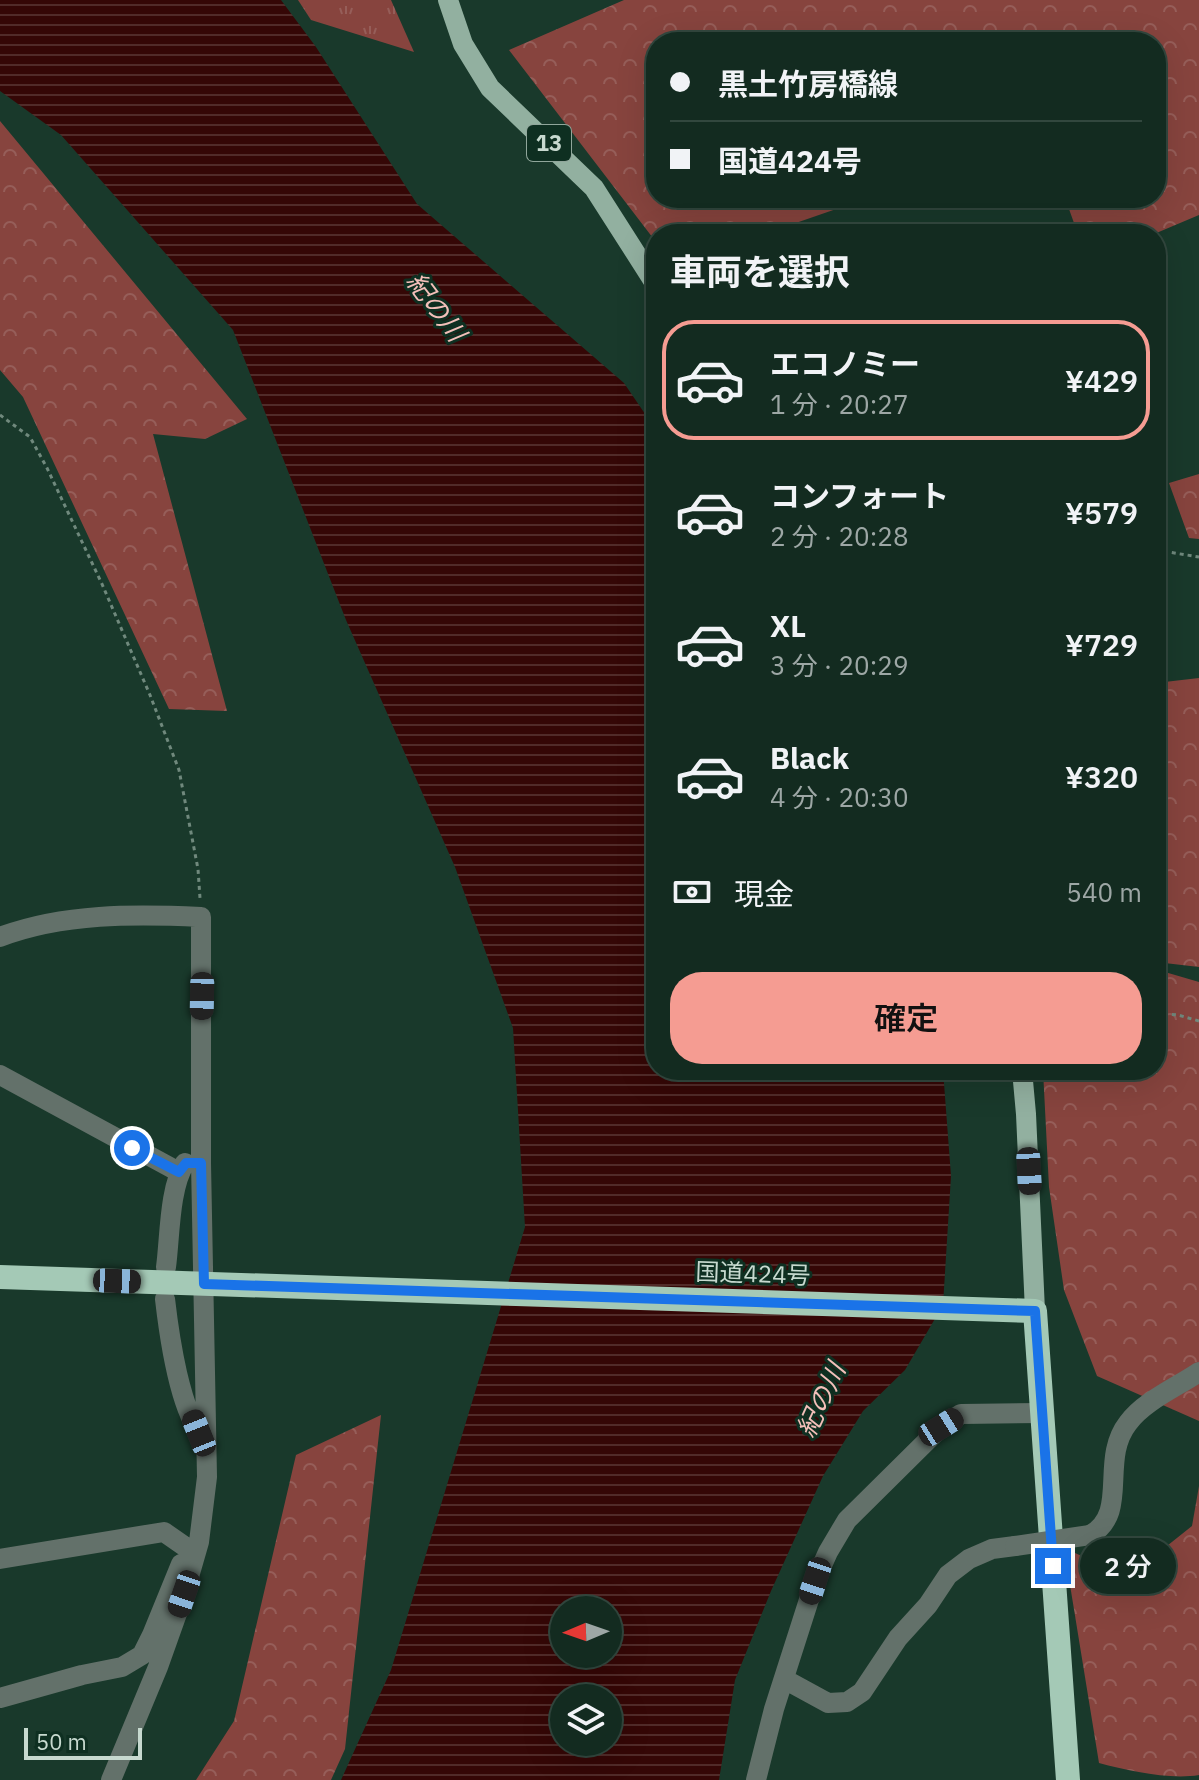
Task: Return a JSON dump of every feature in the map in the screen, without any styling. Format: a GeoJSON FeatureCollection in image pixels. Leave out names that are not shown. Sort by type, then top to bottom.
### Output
{"type":"FeatureCollection","features":[{"type":"Feature","properties":{"kind":"highway","name":"国道424号"},"geometry":{"type":"LineString","coordinates":[[0,1277],[1035,1311]]}},
{"type":"Feature","properties":{"kind":"highway"},"geometry":{"type":"LineString","coordinates":[[1035,1311],[1068,1780]]}},
{"type":"Feature","properties":{"kind":"main road","name":"13"},"geometry":{"type":"LineString","coordinates":[[448,0],[463,44],[490,88],[594,188],[646,265]]}},
{"type":"Feature","properties":{"kind":"main road"},"geometry":{"type":"LineString","coordinates":[[1023,1080],[1035,1311]]}},
{"type":"Feature","properties":{"kind":"street"},"geometry":{"type":"LineString","coordinates":[[0,937],[18,930],[106,917],[201,917],[201,1163],[207,1477],[199,1542],[184,1594],[158,1667],[111,1780]]}},
{"type":"Feature","properties":{"kind":"street"},"geometry":{"type":"LineString","coordinates":[[0,1075],[179,1172]]}},
{"type":"Feature","properties":{"kind":"street"},"geometry":{"type":"LineString","coordinates":[[166,1267],[179,1172],[186,1163],[201,1163]]}},
{"type":"Feature","properties":{"kind":"street"},"geometry":{"type":"LineString","coordinates":[[165,1299],[170,1344],[181,1387],[199,1433],[206,1440]]}},
{"type":"Feature","properties":{"kind":"street"},"geometry":{"type":"LineString","coordinates":[[784,1679],[828,1703],[847,1702],[862,1692],[898,1638],[928,1605],[948,1575],[969,1559],[992,1549],[1090,1535],[1102,1528],[1110,1516],[1112,1461],[1127,1423],[1199,1372]]}},
{"type":"Feature","properties":{"kind":"street"},"geometry":{"type":"LineString","coordinates":[[756,1780],[815,1581],[847,1520],[941,1427],[961,1414],[1042,1413]]}},
{"type":"Feature","properties":{"kind":"street"},"geometry":{"type":"LineString","coordinates":[[0,1698],[122,1667],[142,1655],[202,1513]]}},
{"type":"Feature","properties":{"kind":"street"},"geometry":{"type":"LineString","coordinates":[[0,1559],[164,1532],[187,1548]]}},
{"type":"Feature","properties":{"kind":"path"},"geometry":{"type":"LineString","coordinates":[[0,415],[30,437],[47,468],[150,695],[179,770],[198,869],[201,917]]}},
{"type":"Feature","properties":{"kind":"path"},"geometry":{"type":"LineString","coordinates":[[1166,552],[1199,557]]}},
{"type":"Feature","properties":{"kind":"path"},"geometry":{"type":"LineString","coordinates":[[1166,1014],[1199,1021]]}},
{"type":"Feature","properties":{"kind":"green space"},"geometry":{"type":"Polygon","coordinates":[[[298,0],[391,0],[414,52],[311,20],[298,0]]]}},
{"type":"Feature","properties":{"kind":"green space"},"geometry":{"type":"Polygon","coordinates":[[[624,0],[1199,0],[1199,215],[1166,229],[1166,224],[1074,224],[1069,208],[1166,208],[1166,32],[646,32],[646,208],[839,208],[793,224],[646,224],[646,229],[509,50],[624,0]]]}},
{"type":"Feature","properties":{"kind":"green space"},"geometry":{"type":"Polygon","coordinates":[[[0,121],[247,419],[205,439],[153,434],[227,711],[169,709],[23,397],[0,370],[0,121]]]}},
{"type":"Feature","properties":{"kind":"green space"},"geometry":{"type":"Polygon","coordinates":[[[1199,474],[1199,539],[1189,538],[1169,483],[1199,474]]]}},
{"type":"Feature","properties":{"kind":"green space"},"geometry":{"type":"Polygon","coordinates":[[[1199,678],[1199,967],[1166,963],[1166,682],[1199,678]]]}},
{"type":"Feature","properties":{"kind":"green space"},"geometry":{"type":"Polygon","coordinates":[[[1166,972],[1199,982],[1199,1421],[1097,1376],[1064,1290],[1049,1187],[1044,1080],[1166,1080],[1166,972]]]}},
{"type":"Feature","properties":{"kind":"green space"},"geometry":{"type":"Polygon","coordinates":[[[381,1415],[345,1749],[331,1780],[196,1780],[234,1721],[296,1455],[381,1415]]]}},
{"type":"Feature","properties":{"kind":"green space"},"geometry":{"type":"Polygon","coordinates":[[[1199,1486],[1199,1775],[1163,1776],[1099,1763],[1064,1548],[1128,1577],[1192,1526],[1199,1486]]]}},
{"type":"Feature","properties":{"kind":"water","name":"紀の川"},"geometry":{"type":"Polygon","coordinates":[[[0,0],[281,0],[316,47],[417,204],[624,383],[646,415],[646,1080],[944,1080],[951,1176],[943,1305],[905,1370],[863,1411],[823,1476],[735,1680],[719,1780],[341,1780],[391,1670],[525,1227],[513,1028],[455,867],[346,620],[233,330],[61,135],[0,91],[0,0]]]}},
{"type":"Feature","properties":{"kind":"route"},"geometry":{"type":"LineString","coordinates":[[132,1148],[179,1172],[186,1163],[201,1163],[204,1284],[1035,1311],[1053,1566]]}}]}
